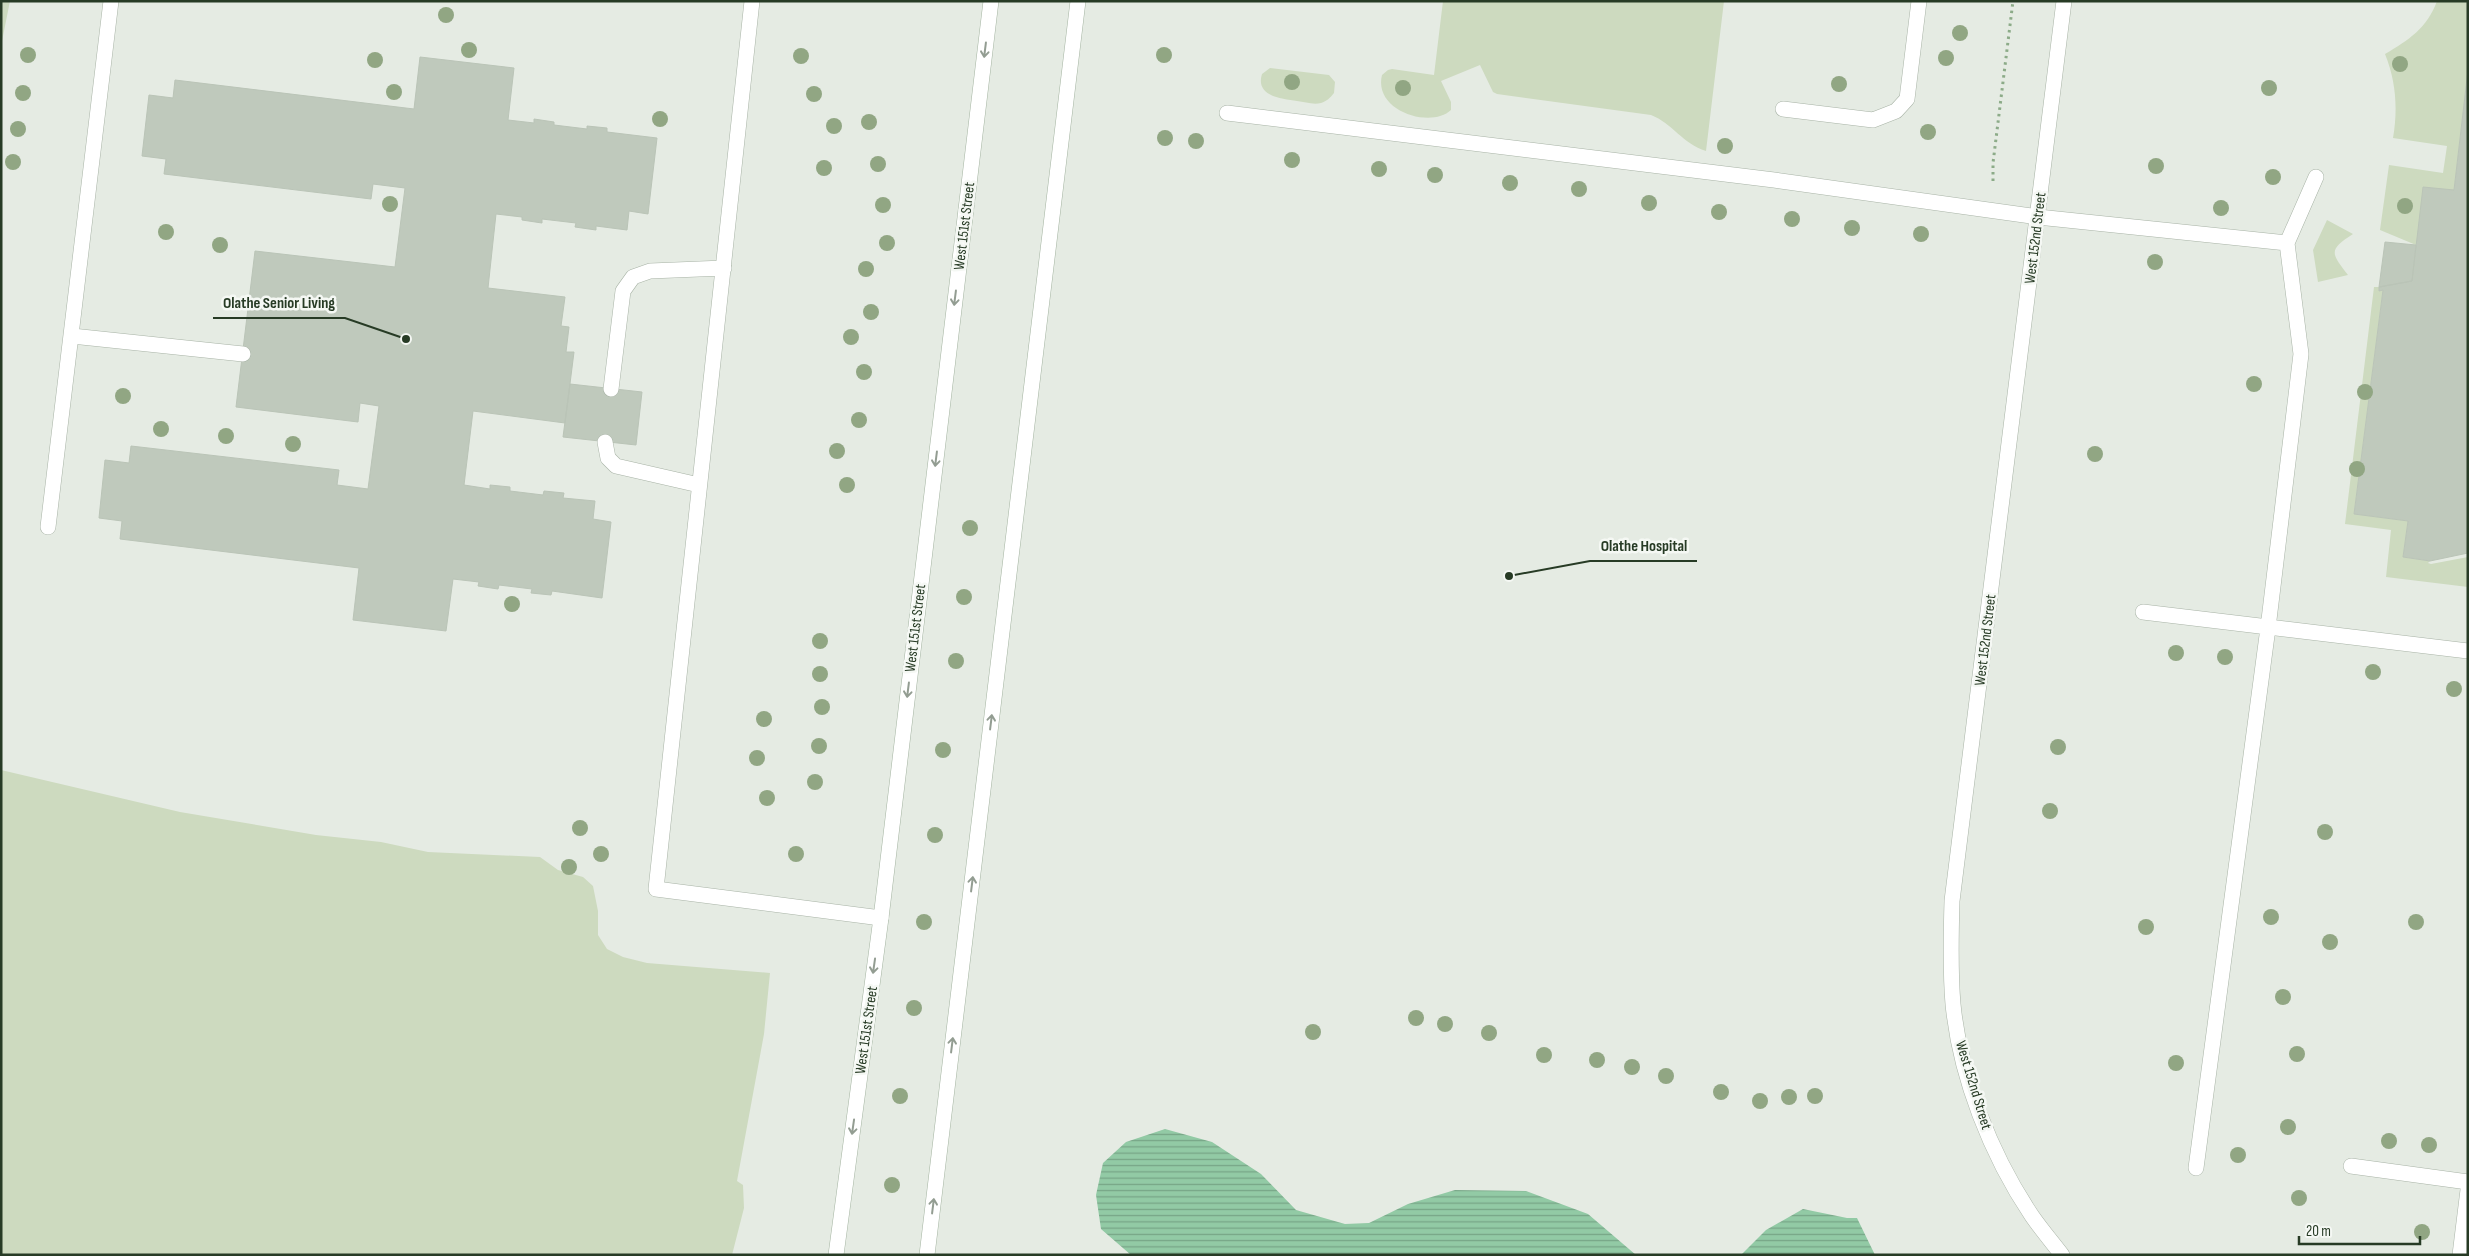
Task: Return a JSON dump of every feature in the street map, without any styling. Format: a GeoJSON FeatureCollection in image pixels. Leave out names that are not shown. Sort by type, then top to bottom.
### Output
{"type":"FeatureCollection","features":[{"type":"Feature","properties":{"kind":"main road"},"geometry":{"type":"LineString","coordinates":[[48,527],[111,1]]}},
{"type":"Feature","properties":{"kind":"main road"},"geometry":{"type":"LineString","coordinates":[[752,1],[656,889],[881,918]]}},
{"type":"Feature","properties":{"kind":"main road","name":"West 151st Street"},"geometry":{"type":"LineString","coordinates":[[836,1255],[881,918],[991,1]]}},
{"type":"Feature","properties":{"kind":"main road"},"geometry":{"type":"LineString","coordinates":[[927,1255],[1078,1]]}},
{"type":"Feature","properties":{"kind":"main road"},"geometry":{"type":"LineString","coordinates":[[1783,109],[1873,120],[1896,111],[1907,99],[1919,1]]}},
{"type":"Feature","properties":{"kind":"main road","name":"West 152nd Street"},"geometry":{"type":"LineString","coordinates":[[2062,1255],[2032,1215],[2003,1165],[1980,1113],[1963,1059],[1953,1005],[1951,958],[1952,901],[2064,1]]}},
{"type":"Feature","properties":{"kind":"main road"},"geometry":{"type":"LineString","coordinates":[[1227,113],[1774,180],[2038,216],[2286,243]]}},
{"type":"Feature","properties":{"kind":"main road"},"geometry":{"type":"LineString","coordinates":[[2196,1168],[2268,628],[2302,354],[2286,243],[2316,177]]}},
{"type":"Feature","properties":{"kind":"main road"},"geometry":{"type":"LineString","coordinates":[[611,389],[623,291],[633,277],[650,271],[724,268]]}},
{"type":"Feature","properties":{"kind":"main road"},"geometry":{"type":"LineString","coordinates":[[72,336],[242,354]]}},
{"type":"Feature","properties":{"kind":"main road"},"geometry":{"type":"LineString","coordinates":[[605,442],[608,458],[616,466],[699,486]]}},
{"type":"Feature","properties":{"kind":"main road"},"geometry":{"type":"LineString","coordinates":[[2143,612],[2468,651]]}},
{"type":"Feature","properties":{"kind":"main road"},"geometry":{"type":"LineString","coordinates":[[2351,1166],[2468,1182]]}},
{"type":"Feature","properties":{"kind":"main road"},"geometry":{"type":"LineString","coordinates":[[2460,1255],[2468,1190]]}},
{"type":"Feature","properties":{"kind":"path"},"geometry":{"type":"LineString","coordinates":[[1993,181],[1993,162],[2012,1]]}},
{"type":"Feature","properties":{"kind":"shaded area"},"geometry":{"type":"Polygon","coordinates":[[[1,1],[10,1],[1,46],[1,1]]]}},
{"type":"Feature","properties":{"kind":"shaded area"},"geometry":{"type":"Polygon","coordinates":[[[1443,1],[1724,1],[1706,151],[1691,144],[1665,123],[1651,115],[1497,94],[1493,92],[1480,65],[1441,81],[1451,102],[1451,110],[1442,115],[1431,118],[1418,117],[1395,107],[1386,98],[1382,88],[1382,75],[1392,69],[1434,75],[1443,1]]]}},
{"type":"Feature","properties":{"kind":"shaded area"},"geometry":{"type":"Polygon","coordinates":[[[2437,1],[2468,1],[2468,70],[2454,190],[2416,245],[2380,230],[2389,165],[2443,173],[2447,146],[2393,138],[2395,95],[2392,74],[2385,54],[2402,44],[2422,26],[2428,19],[2437,1]]]}},
{"type":"Feature","properties":{"kind":"shaded area"},"geometry":{"type":"Polygon","coordinates":[[[1270,68],[1329,75],[1335,82],[1334,93],[1325,101],[1315,104],[1271,95],[1262,87],[1261,81],[1262,74],[1270,68]]]}},
{"type":"Feature","properties":{"kind":"shaded area"},"geometry":{"type":"Polygon","coordinates":[[[2327,220],[2353,234],[2339,244],[2335,252],[2338,262],[2348,275],[2318,282],[2313,250],[2327,220]]]}},
{"type":"Feature","properties":{"kind":"shaded area"},"geometry":{"type":"Polygon","coordinates":[[[2374,287],[2379,287],[2379,291],[2383,290],[2354,514],[2408,521],[2403,557],[2430,561],[2428,563],[2431,564],[2468,557],[2468,587],[2386,577],[2391,530],[2345,524],[2374,287]]]}},
{"type":"Feature","properties":{"kind":"shaded area"},"geometry":{"type":"Polygon","coordinates":[[[1,770],[180,812],[316,835],[381,842],[428,852],[540,857],[558,870],[583,877],[593,886],[598,911],[598,935],[607,949],[623,957],[647,963],[770,973],[764,1034],[737,1181],[743,1185],[744,1208],[732,1255],[1,1255],[1,770]]]}},
{"type":"Feature","properties":{"kind":"shaded area"},"geometry":{"type":"Polygon","coordinates":[[[1165,1129],[1212,1142],[1261,1174],[1296,1210],[1345,1224],[1369,1223],[1408,1204],[1455,1190],[1526,1191],[1588,1214],[1636,1255],[1131,1255],[1101,1229],[1096,1195],[1103,1163],[1126,1142],[1165,1129]]]}},
{"type":"Feature","properties":{"kind":"shaded area"},"geometry":{"type":"Polygon","coordinates":[[[1803,1209],[1847,1218],[1857,1218],[1875,1255],[1741,1255],[1766,1230],[1803,1209]]]}},
{"type":"Feature","properties":{"kind":"building"},"geometry":{"type":"Polygon","coordinates":[[[420,57],[514,68],[508,120],[534,123],[534,119],[554,122],[554,125],[587,129],[587,126],[607,128],[607,132],[657,138],[648,214],[629,211],[627,230],[596,226],[596,230],[575,227],[576,223],[542,219],[542,223],[522,220],[522,217],[496,214],[488,288],[565,297],[561,326],[569,327],[566,352],[574,352],[565,423],[473,411],[464,485],[490,489],[490,485],[510,487],[510,491],[543,495],[544,491],[564,493],[563,498],[595,501],[593,519],[611,522],[602,598],[552,591],[551,595],[531,593],[532,589],[499,585],[498,589],[478,586],[479,582],[453,579],[446,631],[353,620],[359,568],[120,539],[122,521],[99,518],[105,460],[129,463],[131,446],[339,470],[337,485],[368,489],[379,406],[360,403],[358,422],[236,407],[255,251],[395,267],[405,188],[373,184],[371,199],[164,174],[166,159],[142,156],[149,95],[173,98],[175,80],[414,109],[420,57]]]}},
{"type":"Feature","properties":{"kind":"building"},"geometry":{"type":"Polygon","coordinates":[[[2468,70],[2468,553],[2430,561],[2403,557],[2408,521],[2354,514],[2383,290],[2379,291],[2379,287],[2412,281],[2423,187],[2454,190],[2468,70]]]}},
{"type":"Feature","properties":{"kind":"building"},"geometry":{"type":"Polygon","coordinates":[[[2385,242],[2416,245],[2412,281],[2379,287],[2385,242]]]}},
{"type":"Feature","properties":{"kind":"building"},"geometry":{"type":"Polygon","coordinates":[[[570,384],[642,392],[636,445],[563,437],[570,384]]]}},
{"type":"Feature","properties":{"kind":"place","name":"Olathe Senior Living"},"geometry":{"type":"Point","coordinates":[406,339]}},
{"type":"Feature","properties":{"kind":"place","name":"Olathe Hospital"},"geometry":{"type":"Point","coordinates":[1509,576]}}]}
